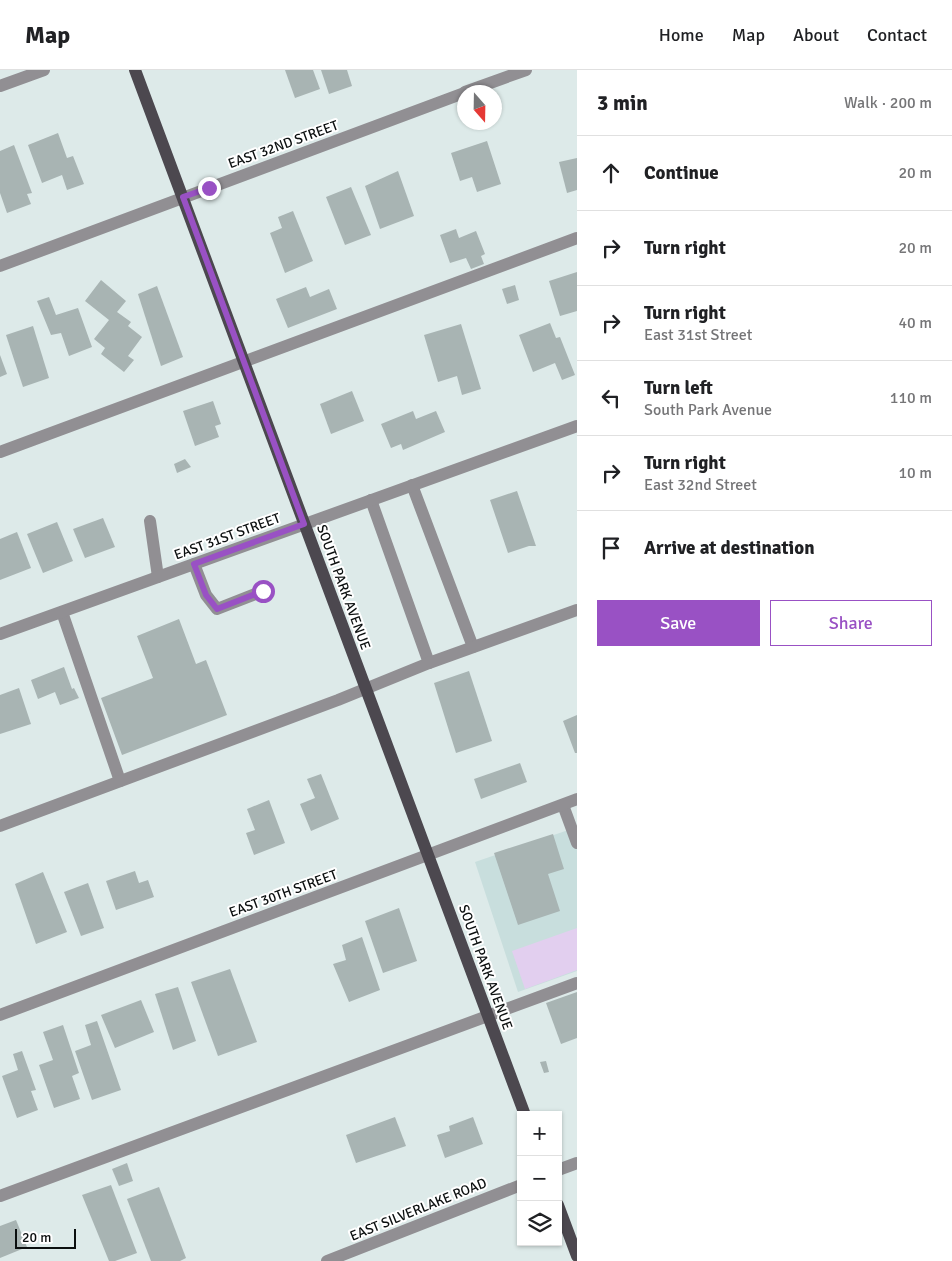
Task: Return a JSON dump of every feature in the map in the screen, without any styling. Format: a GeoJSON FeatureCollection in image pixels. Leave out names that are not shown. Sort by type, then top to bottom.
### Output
{"type":"FeatureCollection","features":[{"type":"Feature","properties":{"kind":"main road","name":"SOUTH PARK AVENUE"},"geometry":{"type":"LineString","coordinates":[[135,70],[524,1111]]}},
{"type":"Feature","properties":{"kind":"main road"},"geometry":{"type":"LineString","coordinates":[[562,1216],[577,1256]]}},
{"type":"Feature","properties":{"kind":"street"},"geometry":{"type":"LineString","coordinates":[[0,86],[44,70]]}},
{"type":"Feature","properties":{"kind":"street","name":"EAST 32ND STREET"},"geometry":{"type":"LineString","coordinates":[[486,85],[526,70]]}},
{"type":"Feature","properties":{"kind":"street","name":"EAST 32ND STREET"},"geometry":{"type":"LineString","coordinates":[[0,266],[457,96]]}},
{"type":"Feature","properties":{"kind":"street"},"geometry":{"type":"LineString","coordinates":[[0,452],[577,238]]}},
{"type":"Feature","properties":{"kind":"street","name":"EAST 31ST STREET"},"geometry":{"type":"LineString","coordinates":[[0,634],[577,426]]}},
{"type":"Feature","properties":{"kind":"street"},"geometry":{"type":"LineString","coordinates":[[412,485],[473,647]]}},
{"type":"Feature","properties":{"kind":"street"},"geometry":{"type":"LineString","coordinates":[[371,500],[429,663]]}},
{"type":"Feature","properties":{"kind":"street"},"geometry":{"type":"LineString","coordinates":[[150,521],[158,577]]}},
{"type":"Feature","properties":{"kind":"street"},"geometry":{"type":"LineString","coordinates":[[194,564],[206,595],[217,609],[263,591]]}},
{"type":"Feature","properties":{"kind":"street"},"geometry":{"type":"LineString","coordinates":[[0,826],[338,700],[429,663],[577,610]]}},
{"type":"Feature","properties":{"kind":"street"},"geometry":{"type":"LineString","coordinates":[[62,612],[120,781]]}},
{"type":"Feature","properties":{"kind":"street","name":"EAST 30TH STREET"},"geometry":{"type":"LineString","coordinates":[[0,1015],[577,799]]}},
{"type":"Feature","properties":{"kind":"street"},"geometry":{"type":"LineString","coordinates":[[562,804],[577,843]]}},
{"type":"Feature","properties":{"kind":"street"},"geometry":{"type":"LineString","coordinates":[[0,1196],[577,983]]}},
{"type":"Feature","properties":{"kind":"street"},"geometry":{"type":"LineString","coordinates":[[562,1169],[577,1163]]}},
{"type":"Feature","properties":{"kind":"street","name":"EAST SILVERLAKE ROAD"},"geometry":{"type":"LineString","coordinates":[[327,1261],[517,1186]]}},
{"type":"Feature","properties":{"kind":"shaded area"},"geometry":{"type":"Polygon","coordinates":[[[577,827],[577,971],[518,992],[475,862],[577,827]]]}},
{"type":"Feature","properties":{"kind":"shaded area"},"geometry":{"type":"Polygon","coordinates":[[[577,928],[577,970],[525,989],[512,951],[577,928]]]}},
{"type":"Feature","properties":{"kind":"building"},"geometry":{"type":"Polygon","coordinates":[[[285,70],[313,70],[320,89],[295,98],[285,70]]]}},
{"type":"Feature","properties":{"kind":"building"},"geometry":{"type":"Polygon","coordinates":[[[321,70],[347,70],[352,86],[329,94],[321,70]]]}},
{"type":"Feature","properties":{"kind":"building"},"geometry":{"type":"Polygon","coordinates":[[[58,133],[67,158],[73,156],[84,184],[67,190],[62,175],[42,183],[28,145],[58,133]]]}},
{"type":"Feature","properties":{"kind":"building"},"geometry":{"type":"Polygon","coordinates":[[[487,141],[501,184],[477,192],[472,177],[460,181],[451,153],[487,141]]]}},
{"type":"Feature","properties":{"kind":"building"},"geometry":{"type":"Polygon","coordinates":[[[14,145],[32,193],[27,194],[31,204],[7,213],[0,193],[0,151],[14,145]]]}},
{"type":"Feature","properties":{"kind":"building"},"geometry":{"type":"Polygon","coordinates":[[[577,158],[577,190],[567,193],[559,162],[577,158]]]}},
{"type":"Feature","properties":{"kind":"building"},"geometry":{"type":"Polygon","coordinates":[[[398,171],[414,216],[380,229],[365,186],[398,171]]]}},
{"type":"Feature","properties":{"kind":"building"},"geometry":{"type":"Polygon","coordinates":[[[351,187],[371,235],[345,245],[326,197],[351,187]]]}},
{"type":"Feature","properties":{"kind":"building"},"geometry":{"type":"Polygon","coordinates":[[[293,211],[313,261],[285,273],[270,233],[282,228],[278,217],[293,211]]]}},
{"type":"Feature","properties":{"kind":"building"},"geometry":{"type":"Polygon","coordinates":[[[456,229],[459,238],[476,231],[485,254],[481,256],[484,264],[471,269],[466,258],[450,263],[440,235],[456,229]]]}},
{"type":"Feature","properties":{"kind":"building"},"geometry":{"type":"Polygon","coordinates":[[[577,272],[577,311],[560,316],[549,281],[577,272]]]}},
{"type":"Feature","properties":{"kind":"building"},"geometry":{"type":"Polygon","coordinates":[[[101,280],[126,301],[117,312],[131,322],[128,326],[142,337],[128,356],[134,360],[124,372],[101,354],[105,348],[94,339],[109,320],[85,301],[101,280]]]}},
{"type":"Feature","properties":{"kind":"building"},"geometry":{"type":"Polygon","coordinates":[[[515,285],[519,300],[507,304],[502,289],[515,285]]]}},
{"type":"Feature","properties":{"kind":"building"},"geometry":{"type":"Polygon","coordinates":[[[157,286],[183,357],[161,366],[138,294],[157,286]]]}},
{"type":"Feature","properties":{"kind":"building"},"geometry":{"type":"Polygon","coordinates":[[[306,287],[310,297],[329,289],[337,309],[288,328],[276,299],[306,287]]]}},
{"type":"Feature","properties":{"kind":"building"},"geometry":{"type":"Polygon","coordinates":[[[49,297],[56,315],[78,308],[92,347],[69,356],[61,333],[51,335],[37,301],[49,297]]]}},
{"type":"Feature","properties":{"kind":"building"},"geometry":{"type":"Polygon","coordinates":[[[550,323],[556,338],[560,337],[575,375],[562,380],[555,363],[533,372],[519,335],[550,323]]]}},
{"type":"Feature","properties":{"kind":"building"},"geometry":{"type":"Polygon","coordinates":[[[461,324],[481,389],[462,395],[457,376],[438,382],[424,335],[461,324]]]}},
{"type":"Feature","properties":{"kind":"building"},"geometry":{"type":"Polygon","coordinates":[[[33,326],[49,378],[23,387],[6,335],[33,326]]]}},
{"type":"Feature","properties":{"kind":"building"},"geometry":{"type":"Polygon","coordinates":[[[0,355],[7,374],[0,377],[0,355]]]}},
{"type":"Feature","properties":{"kind":"building"},"geometry":{"type":"Polygon","coordinates":[[[352,391],[364,421],[331,434],[320,404],[352,391]]]}},
{"type":"Feature","properties":{"kind":"building"},"geometry":{"type":"Polygon","coordinates":[[[213,401],[221,424],[215,426],[219,437],[195,446],[183,411],[213,401]]]}},
{"type":"Feature","properties":{"kind":"building"},"geometry":{"type":"Polygon","coordinates":[[[413,411],[416,419],[436,411],[445,432],[403,450],[401,444],[391,448],[381,424],[413,411]]]}},
{"type":"Feature","properties":{"kind":"building"},"geometry":{"type":"Polygon","coordinates":[[[185,459],[191,467],[177,473],[174,464],[185,459]]]}},
{"type":"Feature","properties":{"kind":"building"},"geometry":{"type":"Polygon","coordinates":[[[517,491],[536,546],[529,546],[508,553],[490,500],[517,491]]]}},
{"type":"Feature","properties":{"kind":"building"},"geometry":{"type":"Polygon","coordinates":[[[103,518],[115,547],[85,558],[73,529],[103,518]]]}},
{"type":"Feature","properties":{"kind":"building"},"geometry":{"type":"Polygon","coordinates":[[[57,522],[73,561],[43,573],[27,534],[57,522]]]}},
{"type":"Feature","properties":{"kind":"building"},"geometry":{"type":"Polygon","coordinates":[[[17,532],[31,568],[0,580],[0,539],[17,532]]]}},
{"type":"Feature","properties":{"kind":"building"},"geometry":{"type":"Polygon","coordinates":[[[179,619],[196,664],[206,660],[227,715],[122,755],[101,698],[153,678],[137,636],[179,619]]]}},
{"type":"Feature","properties":{"kind":"building"},"geometry":{"type":"Polygon","coordinates":[[[64,667],[72,689],[74,688],[79,698],[60,705],[55,692],[38,699],[31,680],[64,667]]]}},
{"type":"Feature","properties":{"kind":"building"},"geometry":{"type":"Polygon","coordinates":[[[469,671],[492,741],[456,753],[434,683],[469,671]]]}},
{"type":"Feature","properties":{"kind":"building"},"geometry":{"type":"Polygon","coordinates":[[[19,688],[31,724],[0,734],[0,695],[19,688]]]}},
{"type":"Feature","properties":{"kind":"building"},"geometry":{"type":"Polygon","coordinates":[[[577,715],[577,753],[575,753],[563,721],[577,715]]]}},
{"type":"Feature","properties":{"kind":"building"},"geometry":{"type":"Polygon","coordinates":[[[520,763],[527,782],[481,799],[474,779],[520,763]]]}},
{"type":"Feature","properties":{"kind":"building"},"geometry":{"type":"Polygon","coordinates":[[[321,774],[339,819],[311,831],[300,804],[315,798],[307,779],[321,774]]]}},
{"type":"Feature","properties":{"kind":"building"},"geometry":{"type":"Polygon","coordinates":[[[269,800],[285,843],[254,855],[246,833],[255,830],[247,809],[269,800]]]}},
{"type":"Feature","properties":{"kind":"building"},"geometry":{"type":"Polygon","coordinates":[[[553,834],[564,869],[548,874],[560,911],[518,925],[494,853],[553,834]]]}},
{"type":"Feature","properties":{"kind":"building"},"geometry":{"type":"Polygon","coordinates":[[[135,871],[139,883],[148,880],[154,897],[116,910],[106,881],[135,871]]]}},
{"type":"Feature","properties":{"kind":"building"},"geometry":{"type":"Polygon","coordinates":[[[43,872],[67,932],[36,944],[15,884],[43,872]]]}},
{"type":"Feature","properties":{"kind":"building"},"geometry":{"type":"Polygon","coordinates":[[[88,883],[104,928],[81,936],[64,892],[88,883]]]}},
{"type":"Feature","properties":{"kind":"building"},"geometry":{"type":"Polygon","coordinates":[[[399,908],[417,961],[383,973],[365,921],[399,908]]]}},
{"type":"Feature","properties":{"kind":"building"},"geometry":{"type":"Polygon","coordinates":[[[362,937],[380,990],[349,1002],[333,964],[346,960],[342,945],[362,937]]]}},
{"type":"Feature","properties":{"kind":"building"},"geometry":{"type":"Polygon","coordinates":[[[230,969],[257,1042],[218,1056],[191,982],[230,969]]]}},
{"type":"Feature","properties":{"kind":"building"},"geometry":{"type":"Polygon","coordinates":[[[178,987],[196,1041],[173,1050],[155,994],[178,987]]]}},
{"type":"Feature","properties":{"kind":"building"},"geometry":{"type":"Polygon","coordinates":[[[577,992],[577,1038],[561,1044],[546,1003],[577,992]]]}},
{"type":"Feature","properties":{"kind":"building"},"geometry":{"type":"Polygon","coordinates":[[[141,1000],[154,1032],[115,1048],[101,1015],[141,1000]]]}},
{"type":"Feature","properties":{"kind":"building"},"geometry":{"type":"Polygon","coordinates":[[[97,1021],[121,1090],[92,1100],[75,1051],[91,1045],[85,1025],[97,1021]]]}},
{"type":"Feature","properties":{"kind":"building"},"geometry":{"type":"Polygon","coordinates":[[[63,1025],[79,1073],[72,1076],[80,1099],[54,1108],[39,1065],[53,1060],[43,1032],[63,1025]]]}},
{"type":"Feature","properties":{"kind":"building"},"geometry":{"type":"Polygon","coordinates":[[[22,1051],[36,1090],[31,1091],[38,1110],[17,1118],[2,1076],[18,1070],[13,1054],[22,1051]]]}},
{"type":"Feature","properties":{"kind":"building"},"geometry":{"type":"Polygon","coordinates":[[[546,1061],[549,1072],[544,1073],[540,1062],[546,1061]]]}},
{"type":"Feature","properties":{"kind":"building"},"geometry":{"type":"Polygon","coordinates":[[[395,1117],[406,1146],[356,1163],[346,1135],[395,1117]]]}},
{"type":"Feature","properties":{"kind":"building"},"geometry":{"type":"Polygon","coordinates":[[[473,1117],[483,1144],[445,1158],[437,1135],[450,1131],[449,1126],[473,1117]]]}},
{"type":"Feature","properties":{"kind":"building"},"geometry":{"type":"Polygon","coordinates":[[[127,1163],[133,1181],[119,1186],[112,1169],[127,1163]]]}},
{"type":"Feature","properties":{"kind":"building"},"geometry":{"type":"Polygon","coordinates":[[[111,1185],[137,1253],[115,1261],[109,1261],[82,1195],[111,1185]]]}},
{"type":"Feature","properties":{"kind":"building"},"geometry":{"type":"Polygon","coordinates":[[[159,1187],[186,1258],[180,1261],[151,1261],[127,1199],[159,1187]]]}},
{"type":"Feature","properties":{"kind":"building"},"geometry":{"type":"Polygon","coordinates":[[[16,1220],[27,1247],[0,1258],[0,1226],[16,1220]]]}},
{"type":"Feature","properties":{"kind":"route"},"geometry":{"type":"LineString","coordinates":[[209,188],[183,197],[304,524],[194,564],[206,595],[217,609],[263,591]]}}]}
